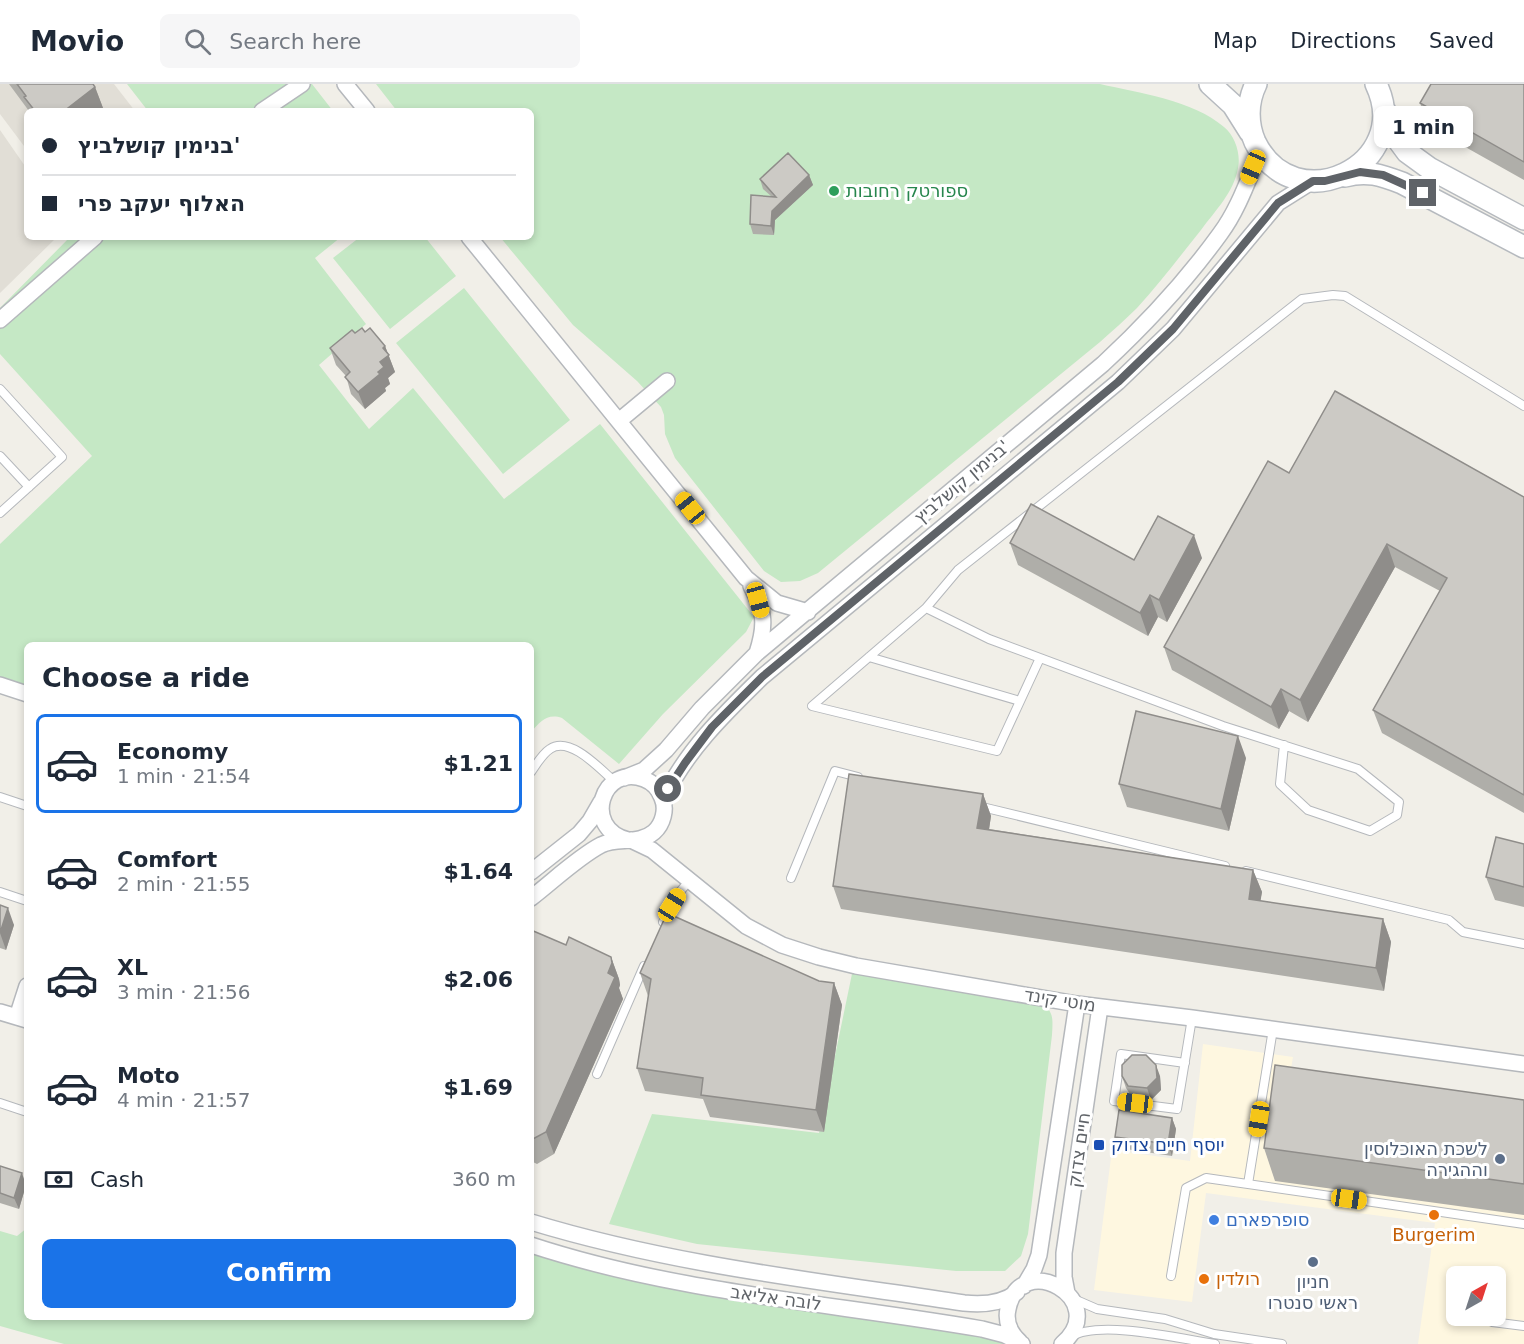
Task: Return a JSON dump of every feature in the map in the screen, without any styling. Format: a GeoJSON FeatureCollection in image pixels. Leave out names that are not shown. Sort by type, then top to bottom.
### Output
{"type":"FeatureCollection","features":[{"type":"Feature","properties":{"kind":"street"},"geometry":{"type":"LineString","coordinates":[[266,108],[302,84]]}},
{"type":"Feature","properties":{"kind":"street"},"geometry":{"type":"LineString","coordinates":[[345,84],[365,108]]}},
{"type":"Feature","properties":{"kind":"street"},"geometry":{"type":"LineString","coordinates":[[1210,84],[1233,105],[1270,164],[1283,173],[1297,179],[1313,181],[1360,172],[1393,179],[1524,246]]}},
{"type":"Feature","properties":{"kind":"street"},"geometry":{"type":"LineString","coordinates":[[1256,84],[1249,104],[1249,119],[1256,143]]}},
{"type":"Feature","properties":{"kind":"street"},"geometry":{"type":"LineString","coordinates":[[1376,84],[1393,133],[1407,152],[1429,168],[1524,219]]}},
{"type":"Feature","properties":{"kind":"street"},"geometry":{"type":"LineString","coordinates":[[1337,178],[1358,167],[1373,149],[1380,135],[1383,120],[1382,105]]}},
{"type":"Feature","properties":{"kind":"street","name":"בנימין קושלביץ'"},"geometry":{"type":"LineString","coordinates":[[620,780],[644,770],[666,750],[702,708],[757,653],[1102,364],[1155,313],[1220,234],[1235,209],[1256,143]]}},
{"type":"Feature","properties":{"kind":"street","name":"בנימין קושלביץ'"},"geometry":{"type":"LineString","coordinates":[[663,800],[703,738],[754,685],[1118,382],[1173,329],[1278,203],[1313,181]]}},
{"type":"Feature","properties":{"kind":"street"},"geometry":{"type":"LineString","coordinates":[[0,320],[92,240]]}},
{"type":"Feature","properties":{"kind":"street"},"geometry":{"type":"LineString","coordinates":[[471,240],[620,420],[746,578],[758,600],[764,626],[757,653]]}},
{"type":"Feature","properties":{"kind":"street"},"geometry":{"type":"LineString","coordinates":[[620,420],[667,381]]}},
{"type":"Feature","properties":{"kind":"street"},"geometry":{"type":"LineString","coordinates":[[746,578],[777,603],[808,612]]}},
{"type":"Feature","properties":{"kind":"street"},"geometry":{"type":"LineString","coordinates":[[0,685],[24,693]]}},
{"type":"Feature","properties":{"kind":"street"},"geometry":{"type":"LineString","coordinates":[[534,870],[579,834],[590,821],[606,790],[620,780],[633,777],[646,780],[657,788],[663,800],[664,814],[656,830],[645,838],[612,842],[597,847],[534,896]]}},
{"type":"Feature","properties":{"kind":"street"},"geometry":{"type":"LineString","coordinates":[[601,802],[601,815],[606,826],[616,835],[629,840]]}},
{"type":"Feature","properties":{"kind":"street","name":"מוטי קינד"},"geometry":{"type":"LineString","coordinates":[[629,840],[652,850],[746,926],[770,940],[806,954],[856,966],[1077,1004],[1524,1064]]}},
{"type":"Feature","properties":{"kind":"street","name":"חיים צדוק"},"geometry":{"type":"LineString","coordinates":[[1022,1344],[1013,1335],[1007,1321],[1009,1305],[1038,1258],[1077,1004]]}},
{"type":"Feature","properties":{"kind":"street","name":"חיים צדוק"},"geometry":{"type":"LineString","coordinates":[[1063,1343],[1072,1333],[1076,1318],[1075,1307],[1064,1277],[1064,1253],[1100,1007]]}},
{"type":"Feature","properties":{"kind":"street"},"geometry":{"type":"LineString","coordinates":[[0,1012],[22,1018]]}},
{"type":"Feature","properties":{"kind":"street","name":"לובה אליאב"},"geometry":{"type":"LineString","coordinates":[[534,1223],[613,1245],[688,1262],[964,1303],[996,1302],[1010,1297],[1033,1282],[1044,1281],[1059,1286],[1069,1295]]}},
{"type":"Feature","properties":{"kind":"street","name":"לובה אליאב"},"geometry":{"type":"LineString","coordinates":[[534,1246],[612,1269],[678,1283],[982,1329],[1005,1335],[1022,1344]]}},
{"type":"Feature","properties":{"kind":"lane"},"geometry":{"type":"LineString","coordinates":[[1040,658],[997,751],[812,706],[926,608],[958,570],[1302,299],[1333,295],[1345,296],[1524,406]]}},
{"type":"Feature","properties":{"kind":"lane"},"geometry":{"type":"LineString","coordinates":[[0,389],[62,457],[0,513]]}},
{"type":"Feature","properties":{"kind":"lane"},"geometry":{"type":"LineString","coordinates":[[0,456],[29,487]]}},
{"type":"Feature","properties":{"kind":"lane"},"geometry":{"type":"LineString","coordinates":[[926,608],[989,639],[1223,726],[1284,745],[1358,769],[1399,802],[1397,815],[1370,831],[1308,810],[1280,784],[1284,745]]}},
{"type":"Feature","properties":{"kind":"lane"},"geometry":{"type":"LineString","coordinates":[[869,657],[1020,700]]}},
{"type":"Feature","properties":{"kind":"lane"},"geometry":{"type":"LineString","coordinates":[[534,768],[549,750],[568,746],[576,749],[620,780]]}},
{"type":"Feature","properties":{"kind":"lane"},"geometry":{"type":"LineString","coordinates":[[792,878],[835,771],[869,780]]}},
{"type":"Feature","properties":{"kind":"lane"},"geometry":{"type":"LineString","coordinates":[[0,797],[24,805]]}},
{"type":"Feature","properties":{"kind":"lane"},"geometry":{"type":"LineString","coordinates":[[974,805],[1228,867]]}},
{"type":"Feature","properties":{"kind":"lane"},"geometry":{"type":"LineString","coordinates":[[1240,870],[1449,920],[1463,932],[1524,944]]}},
{"type":"Feature","properties":{"kind":"lane"},"geometry":{"type":"LineString","coordinates":[[659,932],[672,905],[689,881]]}},
{"type":"Feature","properties":{"kind":"lane"},"geometry":{"type":"LineString","coordinates":[[0,892],[24,900]]}},
{"type":"Feature","properties":{"kind":"lane"},"geometry":{"type":"LineString","coordinates":[[597,1074],[650,954]]}},
{"type":"Feature","properties":{"kind":"lane"},"geometry":{"type":"LineString","coordinates":[[1185,1063],[1121,1054],[1114,1101],[1177,1109],[1185,1063],[1192,1018]]}},
{"type":"Feature","properties":{"kind":"lane"},"geometry":{"type":"LineString","coordinates":[[1248,1184],[1273,1029]]}},
{"type":"Feature","properties":{"kind":"lane"},"geometry":{"type":"LineString","coordinates":[[0,1103],[24,1111]]}},
{"type":"Feature","properties":{"kind":"lane"},"geometry":{"type":"LineString","coordinates":[[1171,1276],[1186,1188],[1206,1178],[1524,1224]]}},
{"type":"Feature","properties":{"kind":"lane"},"geometry":{"type":"LineString","coordinates":[[1069,1295],[1093,1308],[1165,1319],[1214,1334],[1282,1344]]}},
{"type":"Feature","properties":{"kind":"lane"},"geometry":{"type":"LineString","coordinates":[[1506,1324],[1524,1326]]}},
{"type":"Feature","properties":{"kind":"lane"},"geometry":{"type":"LineString","coordinates":[[1063,1343],[1074,1335],[1103,1329],[1215,1344]]}},
{"type":"Feature","properties":{"kind":"shaded area"},"geometry":{"type":"Polygon","coordinates":[[[0,84],[114,84],[133,108],[24,108],[24,146],[0,114],[0,84]]]}},
{"type":"Feature","properties":{"kind":"shaded area"},"geometry":{"type":"Polygon","coordinates":[[[0,130],[24,165],[24,240],[54,240],[0,293],[0,130]]]}},
{"type":"Feature","properties":{"kind":"shaded area"},"geometry":{"type":"Polygon","coordinates":[[[1203,1044],[1293,1057],[1286,1098],[1524,1215],[1524,1344],[1418,1344],[1435,1223],[1206,1193],[1192,1302],[1094,1290],[1112,1150],[1190,1161],[1203,1044]]]}},
{"type":"Feature","properties":{"kind":"green space"},"geometry":{"type":"Polygon","coordinates":[[[127,84],[312,84],[331,108],[146,108],[127,84]]]}},
{"type":"Feature","properties":{"kind":"green space"},"geometry":{"type":"Polygon","coordinates":[[[376,84],[1100,84],[1148,94],[1197,110],[1224,127],[1231,135],[1238,151],[1239,163],[1236,177],[1218,208],[1154,289],[1123,321],[818,573],[800,581],[781,582],[764,571],[675,458],[665,434],[661,407],[637,381],[573,325],[502,240],[534,240],[534,108],[395,108],[376,84]]]}},
{"type":"Feature","properties":{"kind":"green space"},"geometry":{"type":"Polygon","coordinates":[[[67,240],[337,240],[315,258],[366,324],[319,365],[369,429],[413,388],[504,499],[600,424],[754,617],[746,632],[663,714],[619,764],[562,718],[548,718],[534,729],[534,642],[24,642],[24,688],[0,681],[0,544],[92,456],[0,354],[0,308],[67,240]]]}},
{"type":"Feature","properties":{"kind":"green space"},"geometry":{"type":"Polygon","coordinates":[[[356,240],[427,240],[456,276],[390,329],[333,258],[356,240]]]}},
{"type":"Feature","properties":{"kind":"green space"},"geometry":{"type":"Polygon","coordinates":[[[464,288],[570,420],[503,474],[396,343],[464,288]]]}},
{"type":"Feature","properties":{"kind":"green space"},"geometry":{"type":"Polygon","coordinates":[[[853,969],[1037,1000],[1047,1007],[1052,1018],[1052,1035],[1028,1234],[1021,1256],[1005,1271],[956,1271],[697,1244],[609,1224],[652,1114],[819,1133],[853,969]]]}},
{"type":"Feature","properties":{"kind":"green space"},"geometry":{"type":"Polygon","coordinates":[[[24,1230],[24,1320],[534,1320],[534,1253],[985,1336],[1005,1344],[64,1344],[0,1326],[0,1231],[17,1236],[24,1230]]]}},
{"type":"Feature","properties":{"kind":"building"},"geometry":{"type":"Polygon","coordinates":[[[17,84],[93,84],[95,87],[68,108],[33,108],[24,97],[26,96],[17,84]]]}},
{"type":"Feature","properties":{"kind":"building"},"geometry":{"type":"Polygon","coordinates":[[[1431,84],[1524,84],[1524,162],[1420,103],[1431,84]]]}},
{"type":"Feature","properties":{"kind":"building"},"geometry":{"type":"Polygon","coordinates":[[[788,153],[809,175],[772,211],[771,226],[750,224],[751,195],[776,197],[760,179],[788,153]]]}},
{"type":"Feature","properties":{"kind":"building"},"geometry":{"type":"Polygon","coordinates":[[[362,328],[365,332],[370,328],[385,346],[383,348],[389,355],[380,362],[384,367],[378,372],[380,374],[358,392],[345,377],[350,372],[330,348],[352,330],[355,333],[362,328]]]}},
{"type":"Feature","properties":{"kind":"building"},"geometry":{"type":"Polygon","coordinates":[[[1335,391],[1524,497],[1524,795],[1373,710],[1447,578],[1387,544],[1300,700],[1281,689],[1271,707],[1164,647],[1268,461],[1289,473],[1335,391]]]}},
{"type":"Feature","properties":{"kind":"building"},"geometry":{"type":"Polygon","coordinates":[[[1031,504],[1134,560],[1158,516],[1194,535],[1159,600],[1150,595],[1140,613],[1010,543],[1031,504]]]}},
{"type":"Feature","properties":{"kind":"building"},"geometry":{"type":"Polygon","coordinates":[[[1136,711],[1238,736],[1221,809],[1119,784],[1136,711]]]}},
{"type":"Feature","properties":{"kind":"building"},"geometry":{"type":"Polygon","coordinates":[[[849,774],[983,794],[977,828],[1253,870],[1249,899],[1383,919],[1376,968],[833,886],[849,774]]]}},
{"type":"Feature","properties":{"kind":"building"},"geometry":{"type":"Polygon","coordinates":[[[1496,837],[1524,844],[1524,887],[1486,877],[1496,837]]]}},
{"type":"Feature","properties":{"kind":"building"},"geometry":{"type":"Polygon","coordinates":[[[0,905],[8,908],[0,933],[0,905]]]}},
{"type":"Feature","properties":{"kind":"building"},"geometry":{"type":"Polygon","coordinates":[[[667,913],[819,981],[834,983],[816,1110],[701,1095],[703,1078],[637,1068],[651,979],[640,973],[667,913]]]}},
{"type":"Feature","properties":{"kind":"building"},"geometry":{"type":"Polygon","coordinates":[[[534,931],[566,945],[569,937],[611,957],[612,963],[608,973],[615,977],[546,1132],[534,1138],[534,931]]]}},
{"type":"Feature","properties":{"kind":"building"},"geometry":{"type":"Polygon","coordinates":[[[1132,1055],[1146,1055],[1156,1065],[1157,1078],[1147,1088],[1128,1086],[1122,1076],[1122,1065],[1132,1055]]]}},
{"type":"Feature","properties":{"kind":"building"},"geometry":{"type":"Polygon","coordinates":[[[1275,1065],[1524,1100],[1524,1184],[1264,1148],[1275,1065]]]}},
{"type":"Feature","properties":{"kind":"building"},"geometry":{"type":"Polygon","coordinates":[[[1119,1110],[1172,1118],[1168,1144],[1115,1137],[1119,1110]]]}},
{"type":"Feature","properties":{"kind":"building"},"geometry":{"type":"Polygon","coordinates":[[[0,1166],[22,1173],[14,1198],[0,1193],[0,1166]]]}},
{"type":"Feature","properties":{"kind":"place","name":"ספורטק רחובות"},"geometry":{"type":"Point","coordinates":[834,191]}},
{"type":"Feature","properties":{"kind":"place","name":"יוסף חיים צדוק"},"geometry":{"type":"Point","coordinates":[1099,1145]}},
{"type":"Feature","properties":{"kind":"place","name":"לשכת האוכלוסין וההגירה"},"geometry":{"type":"Point","coordinates":[1500,1159]}},
{"type":"Feature","properties":{"kind":"place","name":"Burgerim"},"geometry":{"type":"Point","coordinates":[1434,1215]}},
{"type":"Feature","properties":{"kind":"place","name":"סופרפארם"},"geometry":{"type":"Point","coordinates":[1214,1220]}},
{"type":"Feature","properties":{"kind":"place","name":"חניון ראשי סנטרו"},"geometry":{"type":"Point","coordinates":[1313,1262]}},
{"type":"Feature","properties":{"kind":"place","name":"רולדין"},"geometry":{"type":"Point","coordinates":[1204,1279]}},
{"type":"Feature","properties":{"kind":"route"},"geometry":{"type":"LineString","coordinates":[[668,789],[712,727],[762,677],[1148,355],[1173,329],[1278,203],[1313,181],[1325,181],[1360,172],[1383,175],[1423,193]]}}]}
